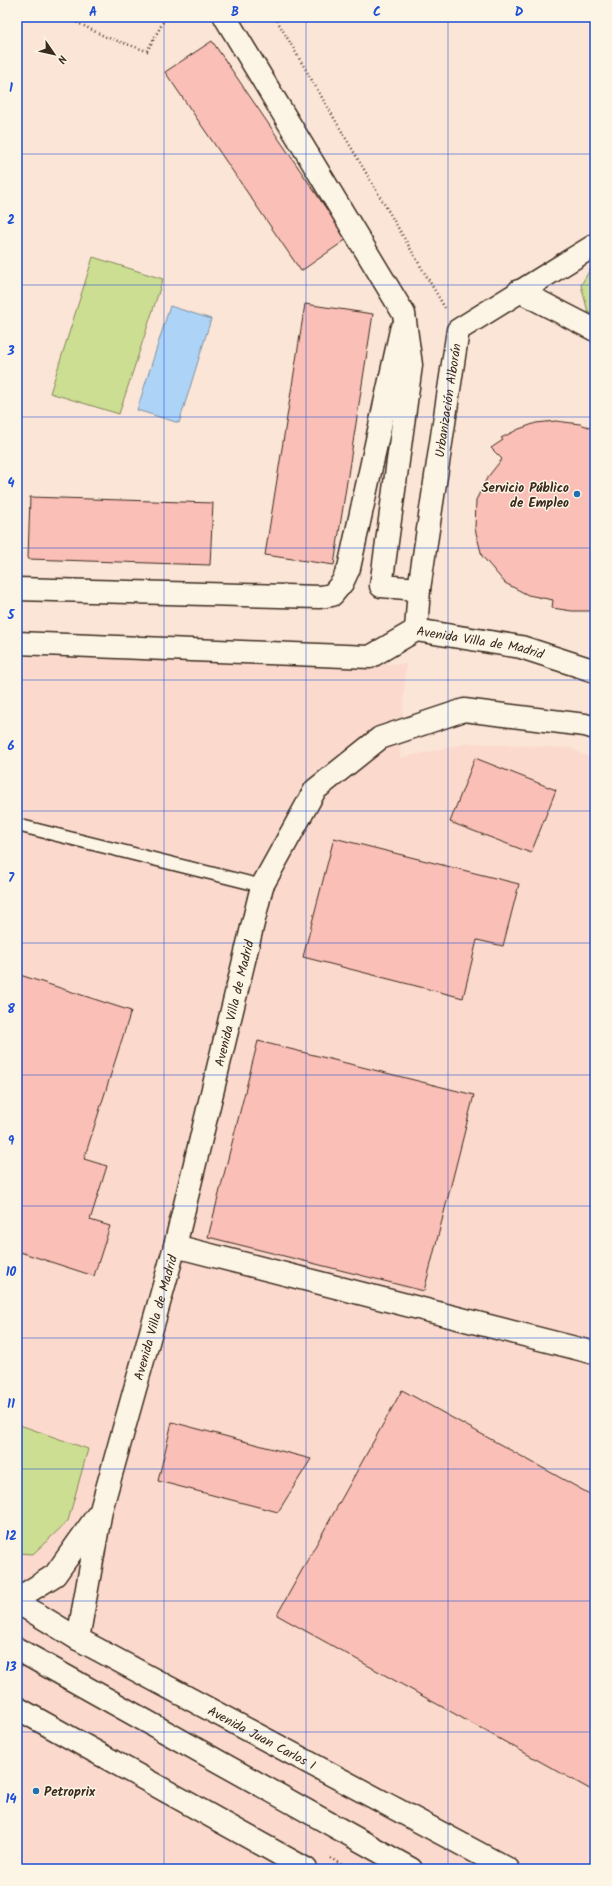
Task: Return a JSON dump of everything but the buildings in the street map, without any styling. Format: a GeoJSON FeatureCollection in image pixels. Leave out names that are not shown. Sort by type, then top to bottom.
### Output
{"type":"FeatureCollection","features":[{"type":"Feature","properties":{"kind":"street"},"geometry":{"type":"LineString","coordinates":[[225,17],[404,314],[411,366],[381,586],[419,589]]}},
{"type":"Feature","properties":{"kind":"street","name":"Urbanización Alborán"},"geometry":{"type":"LineString","coordinates":[[416,630],[419,589],[458,330],[595,245]]}},
{"type":"Feature","properties":{"kind":"street"},"geometry":{"type":"LineString","coordinates":[[519,291],[595,330]]}},
{"type":"Feature","properties":{"kind":"street"},"geometry":{"type":"LineString","coordinates":[[17,588],[320,598],[332,595],[342,583],[349,568],[404,314]]}},
{"type":"Feature","properties":{"kind":"street","name":"Avenida Villa de Madrid"},"geometry":{"type":"LineString","coordinates":[[17,643],[370,657],[416,630],[521,647],[595,671]]}},
{"type":"Feature","properties":{"kind":"street","name":"Avenida Villa de Madrid"},"geometry":{"type":"LineString","coordinates":[[101,1510],[175,1246],[262,886],[315,790],[380,738],[464,710],[590,726]]}},
{"type":"Feature","properties":{"kind":"street"},"geometry":{"type":"LineString","coordinates":[[175,1246],[595,1353]]}},
{"type":"Feature","properties":{"kind":"street"},"geometry":{"type":"LineString","coordinates":[[17,1599],[55,1575],[101,1510]]}},
{"type":"Feature","properties":{"kind":"street"},"geometry":{"type":"LineString","coordinates":[[78,1639],[101,1510]]}},
{"type":"Feature","properties":{"kind":"street","name":"Avenida Juan Carlos I"},"geometry":{"type":"LineString","coordinates":[[17,1602],[78,1639],[508,1869]]}},
{"type":"Feature","properties":{"kind":"street"},"geometry":{"type":"LineString","coordinates":[[17,1649],[411,1869]]}},
{"type":"Feature","properties":{"kind":"street"},"geometry":{"type":"LineString","coordinates":[[17,1708],[306,1869]]}},
{"type":"Feature","properties":{"kind":"lane"},"geometry":{"type":"LineString","coordinates":[[17,825],[262,886]]}},
{"type":"Feature","properties":{"kind":"path"},"geometry":{"type":"LineString","coordinates":[[66,17],[106,37],[147,51],[166,17]]}},
{"type":"Feature","properties":{"kind":"path"},"geometry":{"type":"LineString","coordinates":[[275,17],[458,330]]}},
{"type":"Feature","properties":{"kind":"shaded area"},"geometry":{"type":"Polygon","coordinates":[[[17,657],[406,664],[400,758],[468,743],[571,748],[595,761],[595,1869],[17,1869],[17,657]]]}},
{"type":"Feature","properties":{"kind":"green space"},"geometry":{"type":"Polygon","coordinates":[[[93,257],[163,279],[119,414],[50,393],[93,257]]]}},
{"type":"Feature","properties":{"kind":"green space"},"geometry":{"type":"Polygon","coordinates":[[[595,261],[595,315],[588,312],[581,285],[595,261]]]}},
{"type":"Feature","properties":{"kind":"green space"},"geometry":{"type":"Polygon","coordinates":[[[17,1424],[88,1449],[68,1521],[33,1554],[17,1553],[17,1424]]]}},
{"type":"Feature","properties":{"kind":"water"},"geometry":{"type":"Polygon","coordinates":[[[170,306],[211,319],[179,423],[137,410],[170,306]]]}},
{"type":"Feature","properties":{"kind":"place","name":"Servicio Público de Empleo"},"geometry":{"type":"Point","coordinates":[577,494]}},
{"type":"Feature","properties":{"kind":"place","name":"Petroprix"},"geometry":{"type":"Point","coordinates":[36,1791]}}]}
